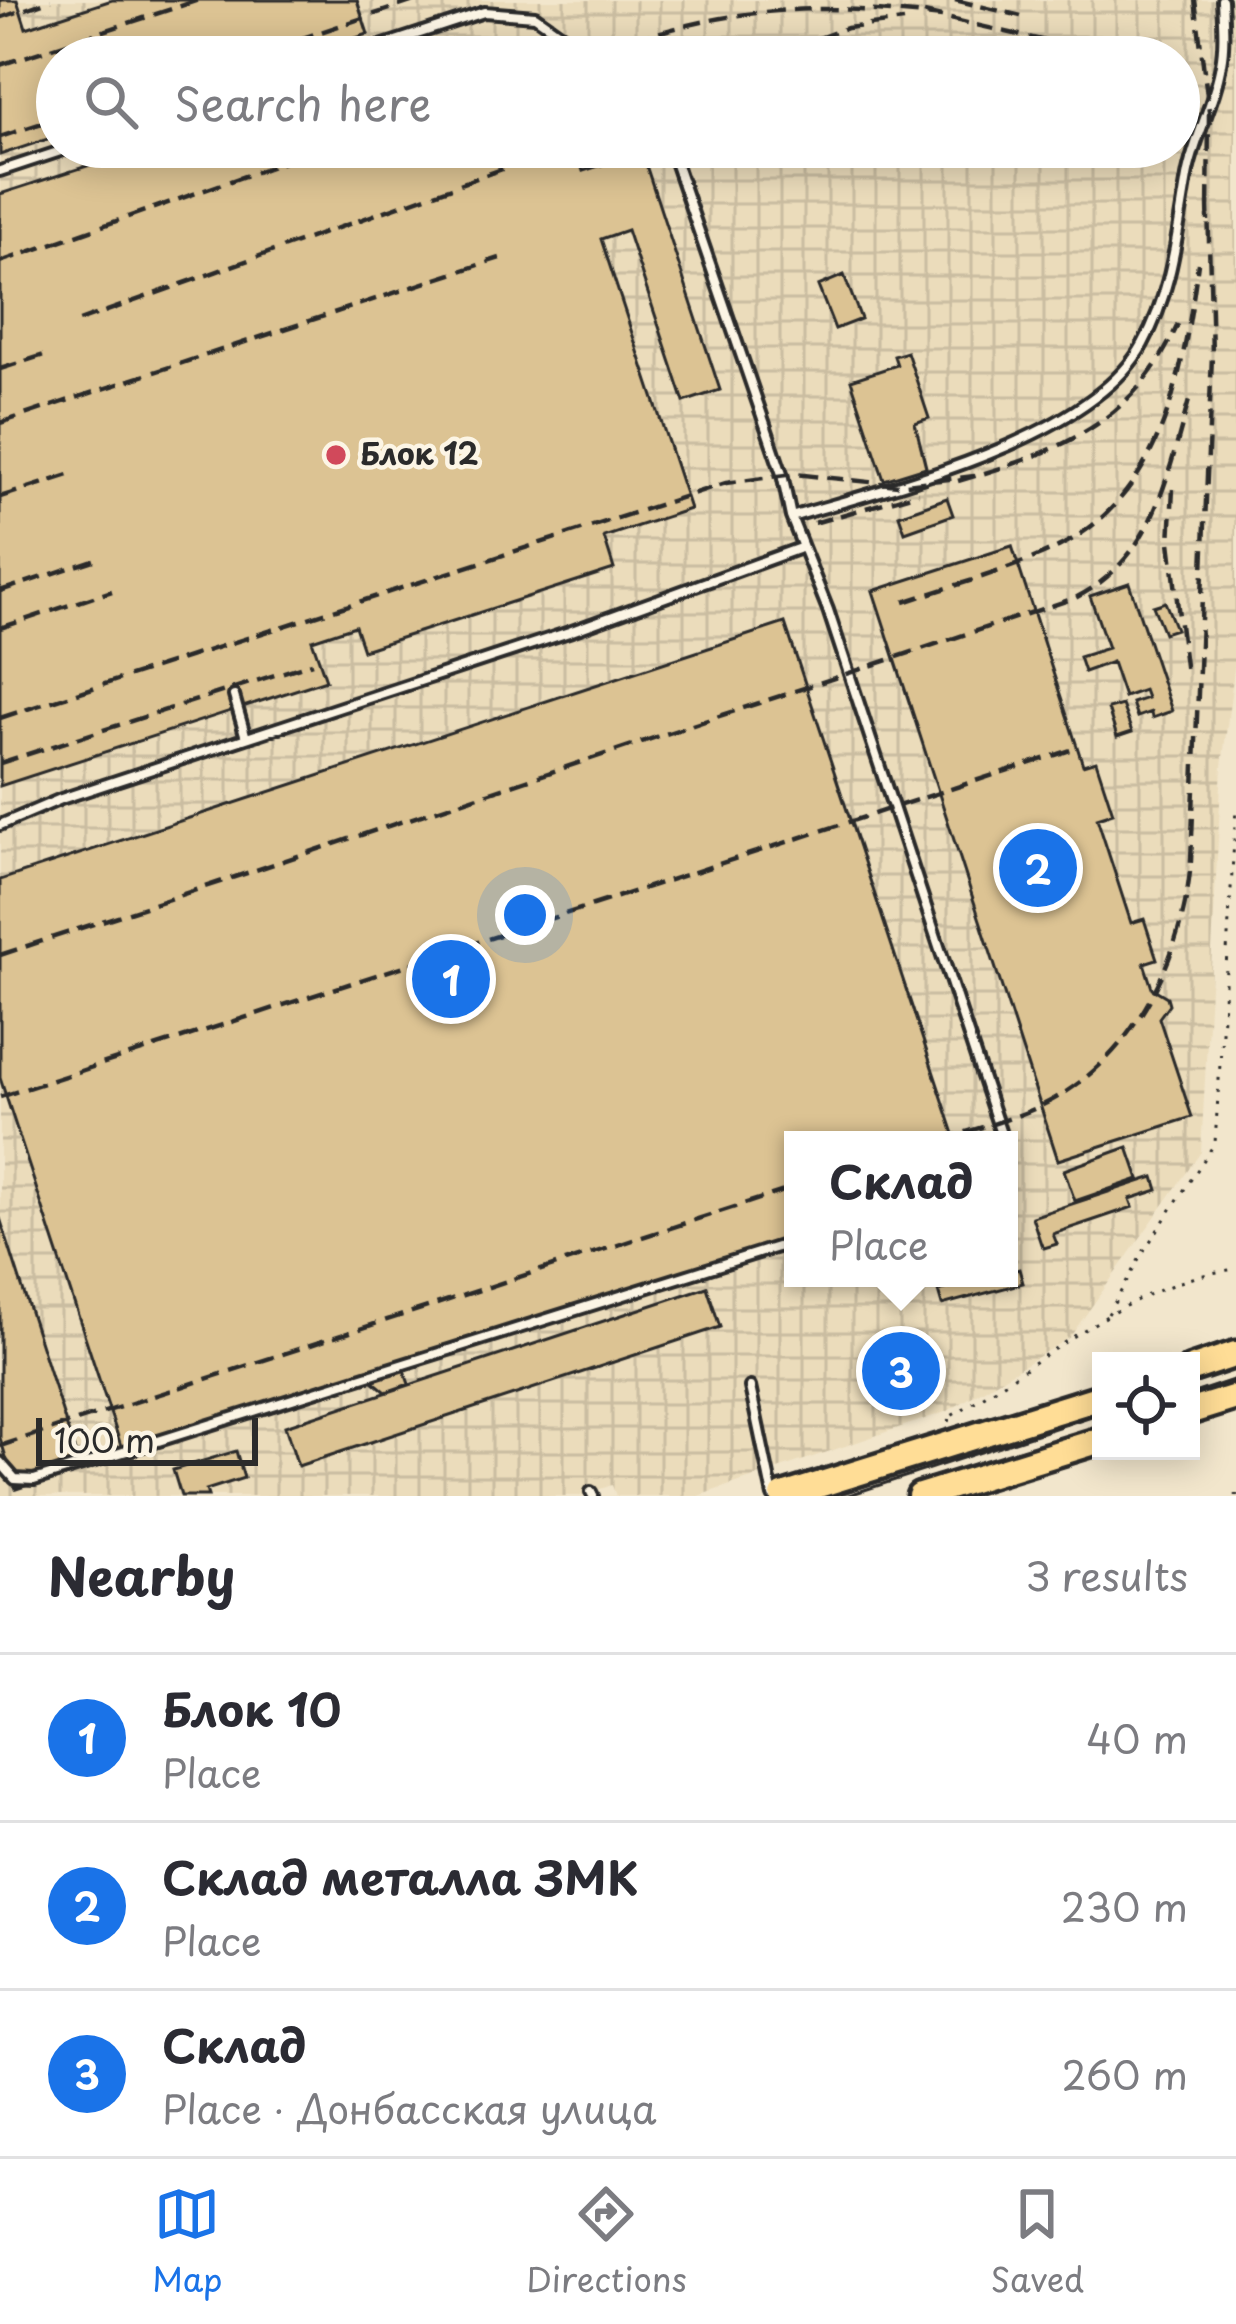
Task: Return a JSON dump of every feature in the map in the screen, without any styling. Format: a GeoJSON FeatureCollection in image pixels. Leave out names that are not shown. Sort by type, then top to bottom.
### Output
{"type":"FeatureCollection","features":[{"type":"Feature","properties":{"kind":"main road"},"geometry":{"type":"LineString","coordinates":[[1200,1366],[1236,1354]]}},
{"type":"Feature","properties":{"kind":"main road"},"geometry":{"type":"LineString","coordinates":[[1200,1408],[1236,1397]]}},
{"type":"Feature","properties":{"kind":"main road"},"geometry":{"type":"LineString","coordinates":[[783,1496],[1092,1400]]}},
{"type":"Feature","properties":{"kind":"main road"},"geometry":{"type":"LineString","coordinates":[[920,1496],[1092,1443]]}},
{"type":"Feature","properties":{"kind":"lane"},"geometry":{"type":"LineString","coordinates":[[1200,130],[1222,64],[1222,0]]}},
{"type":"Feature","properties":{"kind":"lane"},"geometry":{"type":"LineString","coordinates":[[411,36],[484,12],[536,16],[564,36]]}},
{"type":"Feature","properties":{"kind":"lane"},"geometry":{"type":"LineString","coordinates":[[0,171],[36,159]]}},
{"type":"Feature","properties":{"kind":"lane"},"geometry":{"type":"LineString","coordinates":[[677,168],[782,475],[790,517],[828,610],[1000,1131]]}},
{"type":"Feature","properties":{"kind":"lane"},"geometry":{"type":"LineString","coordinates":[[790,517],[996,449],[1074,412],[1124,373],[1142,347],[1170,278],[1190,168]]}},
{"type":"Feature","properties":{"kind":"lane"},"geometry":{"type":"LineString","coordinates":[[0,825],[62,799],[569,632],[803,547]]}},
{"type":"Feature","properties":{"kind":"lane"},"geometry":{"type":"LineString","coordinates":[[234,696],[245,738]]}},
{"type":"Feature","properties":{"kind":"lane"},"geometry":{"type":"LineString","coordinates":[[0,1462],[15,1479],[34,1480],[784,1245]]}},
{"type":"Feature","properties":{"kind":"lane"},"geometry":{"type":"LineString","coordinates":[[750,1388],[773,1496]]}},
{"type":"Feature","properties":{"kind":"path"},"geometry":{"type":"LineString","coordinates":[[1108,1314],[1216,1143],[1236,809]]}},
{"type":"Feature","properties":{"kind":"path"},"geometry":{"type":"LineString","coordinates":[[946,1419],[1108,1314],[1199,1274],[1236,1269]]}},
{"type":"Feature","properties":{"kind":"shaded area"},"geometry":{"type":"Polygon","coordinates":[[[0,0],[1236,0],[1236,653],[1222,766],[1201,1152],[1070,1337],[948,1411],[698,1496],[616,1496],[612,1485],[580,1496],[0,1496],[0,0]]]}},
{"type":"Feature","properties":{"kind":"building"},"geometry":{"type":"Polygon","coordinates":[[[0,0],[17,0],[26,28],[112,0],[357,0],[368,34],[362,36],[36,36],[36,143],[0,155],[0,0]]]}},
{"type":"Feature","properties":{"kind":"building","name":"Блок 12"},"geometry":{"type":"Polygon","coordinates":[[[81,168],[647,168],[720,390],[684,402],[627,230],[601,239],[690,509],[604,537],[614,569],[363,650],[355,626],[312,640],[326,680],[0,786],[0,194],[81,168]]]}},
{"type":"Feature","properties":{"kind":"building"},"geometry":{"type":"Polygon","coordinates":[[[844,275],[861,319],[835,329],[818,286],[844,275]]]}},
{"type":"Feature","properties":{"kind":"building"},"geometry":{"type":"Polygon","coordinates":[[[907,352],[929,418],[915,423],[926,467],[884,480],[851,380],[897,365],[894,356],[907,352]]]}},
{"type":"Feature","properties":{"kind":"building"},"geometry":{"type":"Polygon","coordinates":[[[947,498],[953,515],[905,532],[899,515],[947,498]]]}},
{"type":"Feature","properties":{"kind":"building"},"geometry":{"type":"Polygon","coordinates":[[[1012,546],[1083,765],[1096,761],[1113,813],[1097,818],[1131,923],[1144,919],[1157,959],[1144,963],[1152,988],[1167,997],[1169,1004],[1159,1018],[1192,1117],[1058,1160],[873,591],[1012,546]]]}},
{"type":"Feature","properties":{"kind":"building"},"geometry":{"type":"Polygon","coordinates":[[[1129,583],[1172,711],[1152,718],[1151,712],[1137,717],[1132,703],[1147,698],[1144,690],[1124,697],[1112,662],[1084,672],[1079,657],[1108,648],[1090,596],[1129,583]]]}},
{"type":"Feature","properties":{"kind":"building"},"geometry":{"type":"Polygon","coordinates":[[[1165,602],[1176,629],[1164,633],[1153,606],[1165,602]]]}},
{"type":"Feature","properties":{"kind":"building"},"geometry":{"type":"Polygon","coordinates":[[[785,623],[953,1131],[784,1131],[784,1239],[124,1455],[0,1078],[0,880],[785,623]]]}},
{"type":"Feature","properties":{"kind":"building"},"geometry":{"type":"Polygon","coordinates":[[[1122,705],[1132,732],[1117,737],[1108,709],[1122,705]]]}},
{"type":"Feature","properties":{"kind":"building"},"geometry":{"type":"Polygon","coordinates":[[[1128,1147],[1139,1179],[1075,1201],[1064,1170],[1128,1147]]]}},
{"type":"Feature","properties":{"kind":"building"},"geometry":{"type":"Polygon","coordinates":[[[1154,1177],[1158,1190],[1130,1199],[1133,1207],[1053,1234],[1057,1244],[1044,1248],[1041,1244],[1032,1217],[1154,1177]]]}},
{"type":"Feature","properties":{"kind":"building"},"geometry":{"type":"Polygon","coordinates":[[[0,1218],[80,1468],[16,1489],[0,1438],[0,1218]]]}},
{"type":"Feature","properties":{"kind":"building"},"geometry":{"type":"Polygon","coordinates":[[[707,1287],[720,1327],[298,1466],[285,1426],[707,1287]]]}},
{"type":"Feature","properties":{"kind":"building"},"geometry":{"type":"Polygon","coordinates":[[[953,1287],[1008,1287],[942,1305],[938,1291],[953,1287]]]}},
{"type":"Feature","properties":{"kind":"building"},"geometry":{"type":"Polygon","coordinates":[[[907,1335],[929,1399],[895,1410],[874,1346],[907,1335]]]}},
{"type":"Feature","properties":{"kind":"building"},"geometry":{"type":"Polygon","coordinates":[[[404,1370],[409,1384],[386,1392],[367,1376],[404,1370]]]}},
{"type":"Feature","properties":{"kind":"building"},"geometry":{"type":"Polygon","coordinates":[[[236,1451],[244,1478],[206,1490],[208,1496],[181,1496],[173,1470],[236,1451]]]}},
{"type":"Feature","properties":{"kind":"tram line"},"geometry":{"type":"LineString","coordinates":[[1200,1391],[1236,1379]]}},
{"type":"Feature","properties":{"kind":"tram line"},"geometry":{"type":"LineString","coordinates":[[846,1496],[1092,1416]]}},
{"type":"Feature","properties":{"kind":"railway"},"geometry":{"type":"LineString","coordinates":[[0,18],[51,0]]}},
{"type":"Feature","properties":{"kind":"railway"},"geometry":{"type":"LineString","coordinates":[[89,36],[199,0]]}},
{"type":"Feature","properties":{"kind":"railway"},"geometry":{"type":"LineString","coordinates":[[308,36],[417,0]]}},
{"type":"Feature","properties":{"kind":"railway"},"geometry":{"type":"LineString","coordinates":[[955,0],[1021,16]]}},
{"type":"Feature","properties":{"kind":"railway"},"geometry":{"type":"LineString","coordinates":[[1195,0],[1200,36]]}},
{"type":"Feature","properties":{"kind":"railway"},"geometry":{"type":"LineString","coordinates":[[648,36],[718,19],[800,10],[942,17]]}},
{"type":"Feature","properties":{"kind":"railway"},"geometry":{"type":"LineString","coordinates":[[924,13],[1024,36]]}},
{"type":"Feature","properties":{"kind":"railway"},"geometry":{"type":"LineString","coordinates":[[825,36],[847,28],[904,21]]}},
{"type":"Feature","properties":{"kind":"railway"},"geometry":{"type":"LineString","coordinates":[[1200,40],[1209,111],[1208,221]]}},
{"type":"Feature","properties":{"kind":"railway"},"geometry":{"type":"LineString","coordinates":[[0,65],[36,53]]}},
{"type":"Feature","properties":{"kind":"railway"},"geometry":{"type":"LineString","coordinates":[[0,137],[36,125]]}},
{"type":"Feature","properties":{"kind":"railway"},"geometry":{"type":"LineString","coordinates":[[0,262],[267,168]]}},
{"type":"Feature","properties":{"kind":"railway"},"geometry":{"type":"LineString","coordinates":[[79,321],[505,168]]}},
{"type":"Feature","properties":{"kind":"railway"},"geometry":{"type":"LineString","coordinates":[[969,1131],[1061,1095],[1114,1051],[1153,994],[1179,929],[1191,861],[1212,355],[1208,203]]}},
{"type":"Feature","properties":{"kind":"railway"},"geometry":{"type":"LineString","coordinates":[[0,423],[500,258]]}},
{"type":"Feature","properties":{"kind":"railway"},"geometry":{"type":"LineString","coordinates":[[904,602],[1062,545],[1097,522],[1125,493],[1147,460],[1176,384],[1198,263]]}},
{"type":"Feature","properties":{"kind":"railway"},"geometry":{"type":"LineString","coordinates":[[958,481],[1028,458],[1089,430],[1139,387],[1178,324]]}},
{"type":"Feature","properties":{"kind":"railway"},"geometry":{"type":"LineString","coordinates":[[0,369],[44,355]]}},
{"type":"Feature","properties":{"kind":"railway"},"geometry":{"type":"LineString","coordinates":[[0,955],[1075,598],[1102,581],[1140,537],[1165,484],[1190,397]]}},
{"type":"Feature","properties":{"kind":"railway"},"geometry":{"type":"LineString","coordinates":[[0,497],[72,474]]}},
{"type":"Feature","properties":{"kind":"railway"},"geometry":{"type":"LineString","coordinates":[[0,718],[726,483],[794,474],[898,485],[974,476]]}},
{"type":"Feature","properties":{"kind":"railway"},"geometry":{"type":"LineString","coordinates":[[1173,489],[1170,542],[1186,674]]}},
{"type":"Feature","properties":{"kind":"railway"},"geometry":{"type":"LineString","coordinates":[[814,523],[918,493]]}},
{"type":"Feature","properties":{"kind":"railway"},"geometry":{"type":"LineString","coordinates":[[0,591],[94,560]]}},
{"type":"Feature","properties":{"kind":"railway"},"geometry":{"type":"LineString","coordinates":[[0,628],[112,591]]}},
{"type":"Feature","properties":{"kind":"railway"},"geometry":{"type":"LineString","coordinates":[[0,763],[312,663]]}},
{"type":"Feature","properties":{"kind":"railway"},"geometry":{"type":"LineString","coordinates":[[0,1097],[1074,749]]}},
{"type":"Feature","properties":{"kind":"railway"},"geometry":{"type":"LineString","coordinates":[[0,1446],[784,1191]]}},
{"type":"Feature","properties":{"kind":"place","name":"Блок 12"},"geometry":{"type":"Point","coordinates":[336,455]}},
{"type":"Feature","properties":{"kind":"place","name":"Склад металла ЗМК"},"geometry":{"type":"Point","coordinates":[1038,868]}},
{"type":"Feature","properties":{"kind":"place","name":"Блок 10"},"geometry":{"type":"Point","coordinates":[451,979]}},
{"type":"Feature","properties":{"kind":"place","name":"Склад"},"geometry":{"type":"Point","coordinates":[901,1371]}}]}
